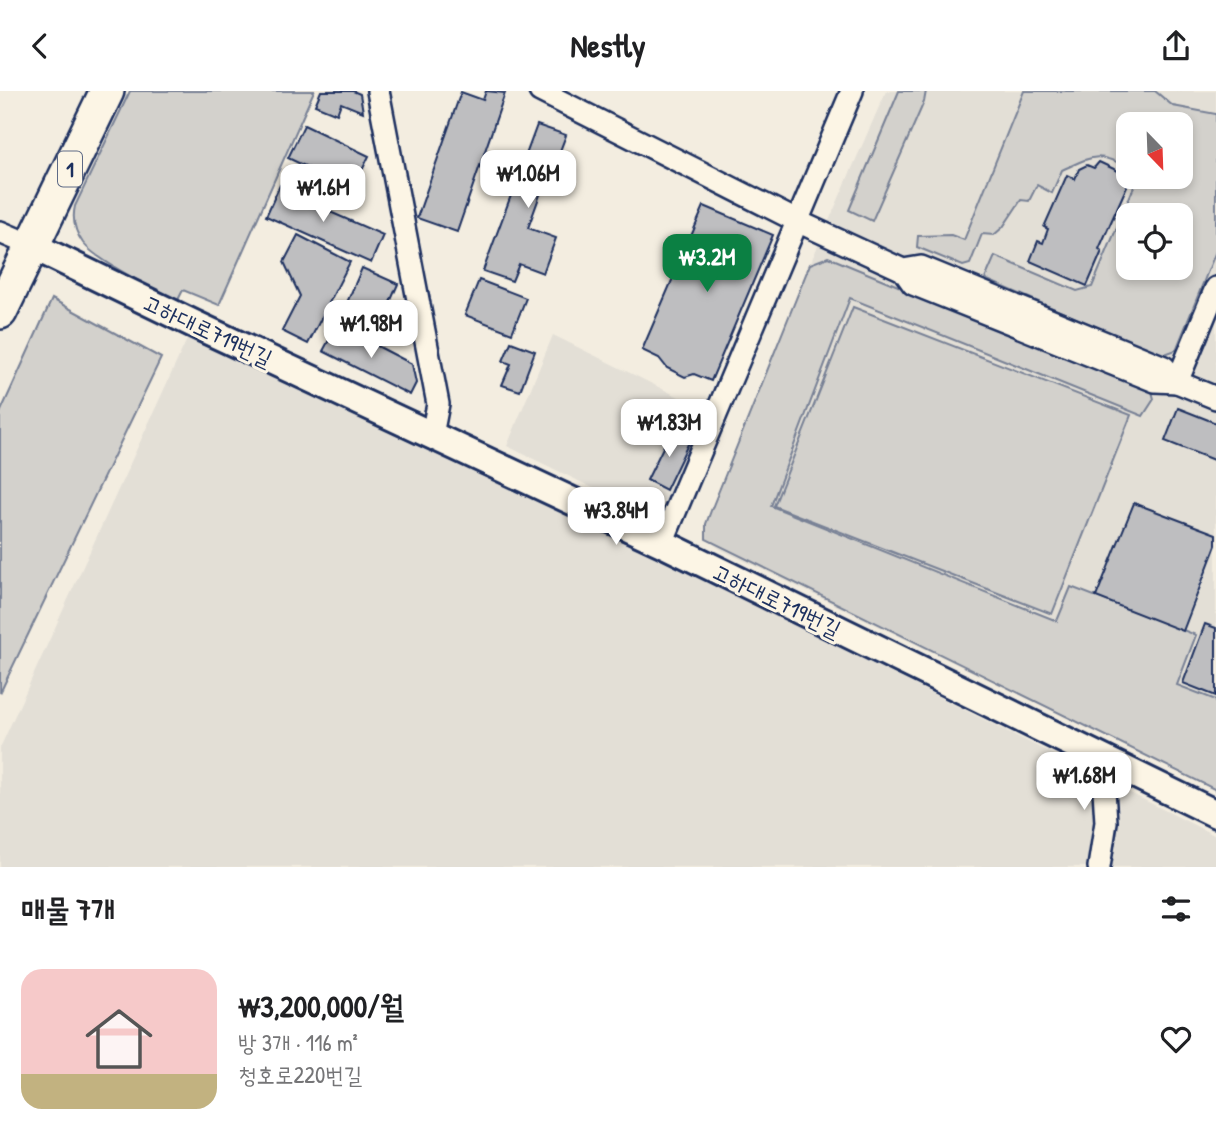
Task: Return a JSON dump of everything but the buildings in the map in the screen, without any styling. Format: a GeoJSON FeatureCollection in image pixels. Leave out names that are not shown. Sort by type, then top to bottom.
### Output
{"type":"FeatureCollection","features":[{"type":"Feature","properties":{"kind":"main road","name":"1"},"geometry":{"type":"LineString","coordinates":[[0,312],[107,91]]}},
{"type":"Feature","properties":{"kind":"street"},"geometry":{"type":"LineString","coordinates":[[377,91],[438,404],[432,435]]}},
{"type":"Feature","properties":{"kind":"street"},"geometry":{"type":"LineString","coordinates":[[540,91],[797,222],[903,270],[913,284],[1155,381],[1177,382],[1216,398]]}},
{"type":"Feature","properties":{"kind":"street"},"geometry":{"type":"LineString","coordinates":[[662,543],[852,91]]}},
{"type":"Feature","properties":{"kind":"street"},"geometry":{"type":"LineString","coordinates":[[0,232],[33,246]]}},
{"type":"Feature","properties":{"kind":"street","name":"고하대로719번길"},"geometry":{"type":"LineString","coordinates":[[33,246],[662,543],[1216,814]]}},
{"type":"Feature","properties":{"kind":"street"},"geometry":{"type":"LineString","coordinates":[[1177,382],[1216,288]]}},
{"type":"Feature","properties":{"kind":"street"},"geometry":{"type":"LineString","coordinates":[[1099,867],[1105,823],[1101,759]]}},
{"type":"Feature","properties":{"kind":"shaded area"},"geometry":{"type":"Polygon","coordinates":[[[130,91],[314,91],[219,305],[183,290],[177,302],[100,258],[83,243],[78,234],[74,221],[75,206],[130,91]]]}},
{"type":"Feature","properties":{"kind":"shaded area"},"geometry":{"type":"Polygon","coordinates":[[[886,91],[1216,91],[1216,790],[720,549],[706,539],[706,524],[810,264],[886,91]]]}},
{"type":"Feature","properties":{"kind":"shaded area"},"geometry":{"type":"Polygon","coordinates":[[[899,91],[926,91],[924,102],[872,221],[849,210],[899,91]]]}},
{"type":"Feature","properties":{"kind":"shaded area"},"geometry":{"type":"Polygon","coordinates":[[[1024,91],[1155,91],[1173,106],[1216,114],[1216,251],[1176,350],[1162,355],[985,279],[995,256],[1077,291],[1092,287],[1116,230],[1116,280],[1193,280],[1193,203],[1127,203],[1133,189],[1194,189],[1194,112],[1116,112],[1116,162],[1096,157],[1062,170],[1052,193],[1037,185],[1029,201],[1021,200],[1003,227],[994,235],[982,234],[970,264],[963,266],[917,247],[918,236],[951,235],[964,240],[1024,91]]]}},
{"type":"Feature","properties":{"kind":"shaded area"},"geometry":{"type":"Polygon","coordinates":[[[828,257],[1152,391],[1154,399],[1143,416],[850,298],[771,506],[1057,621],[1071,587],[1196,635],[1177,685],[1216,700],[1216,790],[706,539],[706,524],[712,508],[810,264],[828,257]]]}},
{"type":"Feature","properties":{"kind":"shaded area"},"geometry":{"type":"Polygon","coordinates":[[[52,299],[161,358],[0,693],[0,413],[52,299]]]}},
{"type":"Feature","properties":{"kind":"shaded area"},"geometry":{"type":"Polygon","coordinates":[[[853,307],[1131,415],[1052,614],[774,506],[853,307]]]}},
{"type":"Feature","properties":{"kind":"shaded area"},"geometry":{"type":"Polygon","coordinates":[[[194,324],[1216,836],[1216,867],[0,867],[0,748],[194,324]]]}},
{"type":"Feature","properties":{"kind":"shaded area"},"geometry":{"type":"Polygon","coordinates":[[[553,335],[701,408],[702,418],[668,499],[640,511],[507,446],[553,335]]]}}]}
